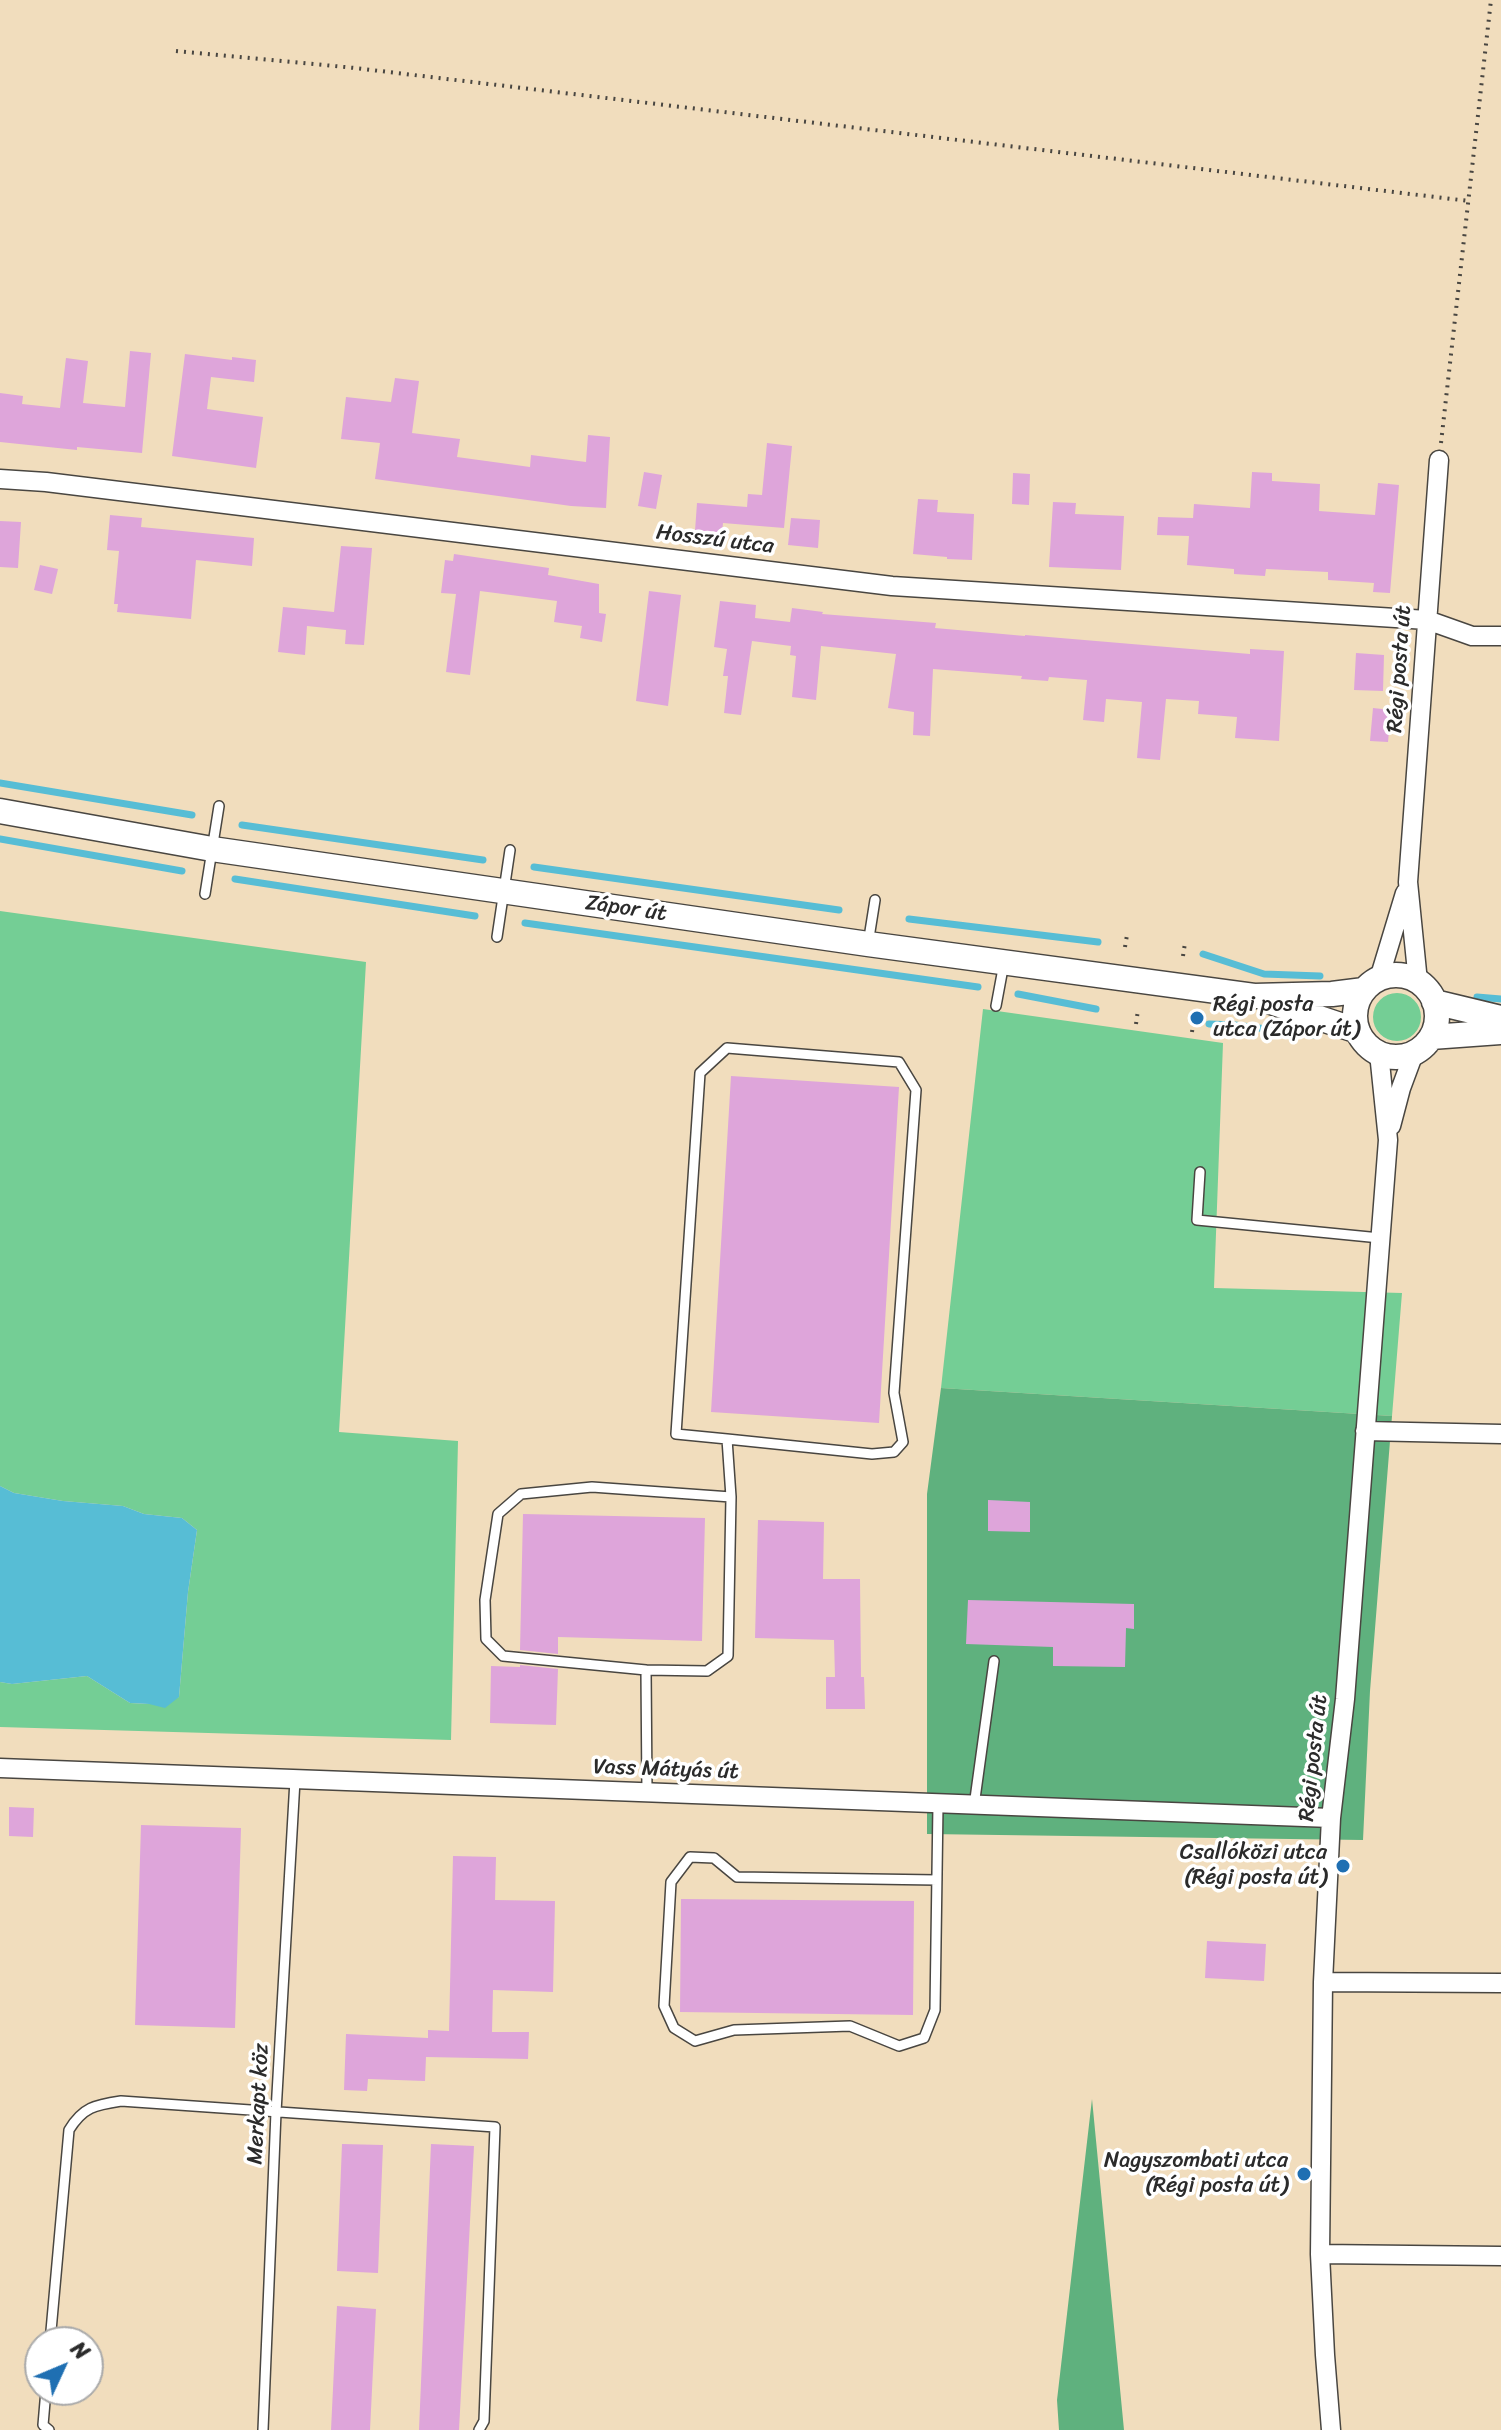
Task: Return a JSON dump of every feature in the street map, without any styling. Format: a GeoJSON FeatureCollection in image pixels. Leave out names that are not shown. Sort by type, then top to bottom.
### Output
{"type":"FeatureCollection","features":[{"type":"Feature","properties":{"kind":"street","name":"Régi posta út"},"geometry":{"type":"LineString","coordinates":[[1418,982],[1408,882],[1439,460]]}},
{"type":"Feature","properties":{"kind":"street","name":"Hosszú utca"},"geometry":{"type":"LineString","coordinates":[[0,479],[46,482],[892,586],[1427,620],[1472,636],[1501,636]]}},
{"type":"Feature","properties":{"kind":"street","name":"Zápor út"},"geometry":{"type":"LineString","coordinates":[[0,811],[212,849],[868,944],[1254,996],[1332,994],[1372,984]]}},
{"type":"Feature","properties":{"kind":"street","name":"Régi posta út"},"geometry":{"type":"LineString","coordinates":[[1372,984],[1408,882]]}},
{"type":"Feature","properties":{"kind":"street"},"geometry":{"type":"LineString","coordinates":[[1422,1045],[1436,1026],[1437,1014],[1428,990],[1405,976],[1392,975],[1372,984],[1356,1010],[1355,1021],[1363,1040],[1379,1053],[1391,1057],[1422,1045],[1501,1032]]}},
{"type":"Feature","properties":{"kind":"street","name":"Zápor út"},"geometry":{"type":"LineString","coordinates":[[1254,996],[1358,1031]]}},
{"type":"Feature","properties":{"kind":"street"},"geometry":{"type":"LineString","coordinates":[[1434,1002],[1501,1018]]}},
{"type":"Feature","properties":{"kind":"street","name":"Régi posta út"},"geometry":{"type":"LineString","coordinates":[[1331,2430],[1320,2254],[1323,1982],[1331,1818],[1345,1699],[1388,1140],[1401,1088],[1422,1045]]}},
{"type":"Feature","properties":{"kind":"street","name":"Régi posta út"},"geometry":{"type":"LineString","coordinates":[[1379,1053],[1388,1140]]}},
{"type":"Feature","properties":{"kind":"street"},"geometry":{"type":"LineString","coordinates":[[1365,1431],[1501,1434]]}},
{"type":"Feature","properties":{"kind":"street","name":"Vass Mátyás út"},"geometry":{"type":"LineString","coordinates":[[0,1768],[1331,1818]]}},
{"type":"Feature","properties":{"kind":"street"},"geometry":{"type":"LineString","coordinates":[[1323,1982],[1501,1983]]}},
{"type":"Feature","properties":{"kind":"street"},"geometry":{"type":"LineString","coordinates":[[1320,2254],[1501,2256]]}},
{"type":"Feature","properties":{"kind":"lane"},"geometry":{"type":"LineString","coordinates":[[205,894],[219,806]]}},
{"type":"Feature","properties":{"kind":"lane"},"geometry":{"type":"LineString","coordinates":[[497,937],[510,850]]}},
{"type":"Feature","properties":{"kind":"lane"},"geometry":{"type":"LineString","coordinates":[[868,944],[875,900]]}},
{"type":"Feature","properties":{"kind":"lane"},"geometry":{"type":"LineString","coordinates":[[996,1006],[1004,963]]}},
{"type":"Feature","properties":{"kind":"lane"},"geometry":{"type":"LineString","coordinates":[[727,1048],[899,1062],[916,1090],[894,1393],[903,1442],[894,1452],[872,1454],[727,1439],[676,1434],[700,1073],[727,1048]]}},
{"type":"Feature","properties":{"kind":"lane"},"geometry":{"type":"LineString","coordinates":[[1200,1172],[1197,1220],[1380,1238]]}},
{"type":"Feature","properties":{"kind":"lane"},"geometry":{"type":"LineString","coordinates":[[727,1439],[731,1497],[728,1656],[707,1671],[646,1670],[503,1656],[486,1639],[485,1600],[498,1514],[521,1494],[592,1487],[731,1497]]}},
{"type":"Feature","properties":{"kind":"lane"},"geometry":{"type":"LineString","coordinates":[[974,1806],[994,1661]]}},
{"type":"Feature","properties":{"kind":"lane"},"geometry":{"type":"LineString","coordinates":[[646,1670],[647,1793]]}},
{"type":"Feature","properties":{"kind":"lane","name":"Merkapt köz"},"geometry":{"type":"LineString","coordinates":[[263,2430],[276,2112],[295,1780]]}},
{"type":"Feature","properties":{"kind":"lane"},"geometry":{"type":"LineString","coordinates":[[937,1880],[737,1877],[714,1858],[690,1857],[671,1882],[664,2006],[674,2028],[695,2041],[734,2030],[850,2026],[899,2046],[924,2038],[935,2010],[937,1880],[938,1805]]}},
{"type":"Feature","properties":{"kind":"lane"},"geometry":{"type":"LineString","coordinates":[[51,2326],[69,2130],[79,2114],[99,2104],[121,2101],[495,2127],[484,2421],[479,2430]]}},
{"type":"Feature","properties":{"kind":"lane"},"geometry":{"type":"LineString","coordinates":[[45,2406],[43,2425],[49,2430]]}},
{"type":"Feature","properties":{"kind":"path"},"geometry":{"type":"LineString","coordinates":[[1439,460],[1491,0]]}},
{"type":"Feature","properties":{"kind":"path"},"geometry":{"type":"LineString","coordinates":[[176,51],[371,70],[1469,201]]}},
{"type":"Feature","properties":{"kind":"path"},"geometry":{"type":"LineString","coordinates":[[1397,739],[1404,619]]}},
{"type":"Feature","properties":{"kind":"path"},"geometry":{"type":"LineString","coordinates":[[1125,947],[1127,935]]}},
{"type":"Feature","properties":{"kind":"path"},"geometry":{"type":"LineString","coordinates":[[1183,956],[1185,943]]}},
{"type":"Feature","properties":{"kind":"path"},"geometry":{"type":"LineString","coordinates":[[1136,1024],[1138,1010]]}},
{"type":"Feature","properties":{"kind":"path"},"geometry":{"type":"LineString","coordinates":[[1192,1032],[1194,1018]]}},
{"type":"Feature","properties":{"kind":"green space"},"geometry":{"type":"Polygon","coordinates":[[[0,911],[366,962],[339,1432],[458,1441],[451,1740],[0,1727],[0,1682],[12,1684],[87,1676],[130,1703],[149,1704],[179,1697],[197,1530],[182,1518],[144,1514],[123,1506],[14,1493],[0,1486],[0,911]]]}},
{"type":"Feature","properties":{"kind":"green space"},"geometry":{"type":"Polygon","coordinates":[[[1397,993],[1414,1000],[1421,1017],[1414,1034],[1397,1041],[1380,1034],[1373,1017],[1380,1000],[1397,993]]]}},
{"type":"Feature","properties":{"kind":"green space"},"geometry":{"type":"Polygon","coordinates":[[[983,1009],[1223,1043],[1214,1288],[1402,1293],[1392,1416],[941,1388],[983,1009]]]}},
{"type":"Feature","properties":{"kind":"green space"},"geometry":{"type":"Polygon","coordinates":[[[941,1388],[1392,1416],[1370,1691],[1363,1840],[927,1834],[927,1494],[941,1388]]]}},
{"type":"Feature","properties":{"kind":"green space"},"geometry":{"type":"Polygon","coordinates":[[[1092,2099],[1124,2430],[1059,2430],[1057,2400],[1092,2099]]]}},
{"type":"Feature","properties":{"kind":"water"},"geometry":{"type":"Polygon","coordinates":[[[0,1486],[14,1493],[123,1506],[144,1514],[182,1518],[197,1530],[179,1697],[165,1708],[130,1703],[87,1676],[12,1684],[0,1682],[0,1486]]]}},
{"type":"Feature","properties":{"kind":"building"},"geometry":{"type":"Polygon","coordinates":[[[130,351],[151,353],[142,453],[0,442],[0,393],[23,396],[22,404],[60,408],[66,358],[88,361],[83,403],[125,407],[130,351]]]}},
{"type":"Feature","properties":{"kind":"building"},"geometry":{"type":"Polygon","coordinates":[[[185,354],[256,360],[254,382],[211,377],[207,409],[263,417],[256,468],[172,456],[185,354]]]}},
{"type":"Feature","properties":{"kind":"building"},"geometry":{"type":"Polygon","coordinates":[[[395,378],[419,381],[412,433],[460,439],[457,457],[530,467],[531,455],[586,462],[588,435],[610,437],[606,508],[375,479],[380,443],[341,439],[346,397],[391,402],[395,378]]]}},
{"type":"Feature","properties":{"kind":"building"},"geometry":{"type":"Polygon","coordinates":[[[767,443],[792,446],[784,528],[723,523],[722,533],[695,531],[697,503],[747,507],[748,494],[762,495],[767,443]]]}},
{"type":"Feature","properties":{"kind":"building"},"geometry":{"type":"Polygon","coordinates":[[[644,472],[662,475],[656,509],[638,506],[644,472]]]}},
{"type":"Feature","properties":{"kind":"building"},"geometry":{"type":"Polygon","coordinates":[[[1252,472],[1272,473],[1272,481],[1320,484],[1319,511],[1375,515],[1378,483],[1399,485],[1390,593],[1373,592],[1374,583],[1328,580],[1328,572],[1266,569],[1265,576],[1234,574],[1234,569],[1187,565],[1189,536],[1157,535],[1158,517],[1193,518],[1194,504],[1250,508],[1252,472]]]}},
{"type":"Feature","properties":{"kind":"building"},"geometry":{"type":"Polygon","coordinates":[[[1013,473],[1030,474],[1029,505],[1012,504],[1013,473]]]}},
{"type":"Feature","properties":{"kind":"building"},"geometry":{"type":"Polygon","coordinates":[[[918,499],[938,500],[937,512],[974,514],[972,560],[913,554],[918,499]]]}},
{"type":"Feature","properties":{"kind":"building"},"geometry":{"type":"Polygon","coordinates":[[[1053,502],[1076,503],[1075,514],[1124,516],[1121,570],[1049,567],[1053,502]]]}},
{"type":"Feature","properties":{"kind":"building"},"geometry":{"type":"Polygon","coordinates":[[[110,515],[142,518],[141,527],[254,538],[252,566],[196,560],[191,619],[117,612],[118,604],[114,604],[119,551],[107,550],[110,515]]]}},
{"type":"Feature","properties":{"kind":"building"},"geometry":{"type":"Polygon","coordinates":[[[791,518],[820,520],[818,548],[788,545],[791,518]]]}},
{"type":"Feature","properties":{"kind":"building"},"geometry":{"type":"Polygon","coordinates":[[[0,521],[21,522],[18,568],[0,567],[0,521]]]}},
{"type":"Feature","properties":{"kind":"building"},"geometry":{"type":"Polygon","coordinates":[[[341,546],[372,548],[364,645],[345,644],[346,630],[307,626],[305,655],[278,652],[283,607],[334,612],[341,546]]]}},
{"type":"Feature","properties":{"kind":"building"},"geometry":{"type":"Polygon","coordinates":[[[454,554],[549,568],[548,575],[599,584],[599,613],[606,614],[602,642],[580,638],[582,626],[554,622],[557,601],[480,591],[470,675],[446,672],[456,594],[441,593],[445,560],[453,561],[454,554]]]}},
{"type":"Feature","properties":{"kind":"building"},"geometry":{"type":"Polygon","coordinates":[[[40,565],[58,569],[52,594],[34,590],[40,565]]]}},
{"type":"Feature","properties":{"kind":"building"},"geometry":{"type":"Polygon","coordinates":[[[649,591],[681,595],[668,706],[636,701],[649,591]]]}},
{"type":"Feature","properties":{"kind":"building"},"geometry":{"type":"Polygon","coordinates":[[[720,601],[756,605],[755,618],[790,622],[792,608],[822,614],[936,623],[935,628],[1025,636],[1250,654],[1250,649],[1284,651],[1279,741],[1235,738],[1237,717],[1198,714],[1199,701],[1166,699],[1160,760],[1137,758],[1142,702],[1106,699],[1104,722],[1083,720],[1087,680],[1049,677],[1048,681],[933,669],[930,736],[913,735],[914,712],[888,708],[896,654],[821,646],[816,700],[792,697],[796,656],[790,655],[791,646],[752,641],[741,715],[724,713],[728,676],[723,676],[727,649],[714,647],[720,601]]]}},
{"type":"Feature","properties":{"kind":"building"},"geometry":{"type":"Polygon","coordinates":[[[1356,653],[1384,655],[1383,691],[1354,690],[1356,653]]]}},
{"type":"Feature","properties":{"kind":"building"},"geometry":{"type":"Polygon","coordinates":[[[1373,708],[1391,710],[1388,742],[1370,741],[1373,708]]]}},
{"type":"Feature","properties":{"kind":"building"},"geometry":{"type":"Polygon","coordinates":[[[731,1076],[899,1087],[879,1423],[711,1412],[731,1076]]]}},
{"type":"Feature","properties":{"kind":"building"},"geometry":{"type":"Polygon","coordinates":[[[988,1500],[1030,1502],[1030,1532],[988,1531],[988,1500]]]}},
{"type":"Feature","properties":{"kind":"building"},"geometry":{"type":"Polygon","coordinates":[[[523,1514],[705,1518],[702,1641],[558,1637],[558,1654],[520,1650],[523,1514]]]}},
{"type":"Feature","properties":{"kind":"building"},"geometry":{"type":"Polygon","coordinates":[[[758,1520],[824,1522],[823,1579],[860,1579],[861,1677],[864,1677],[865,1709],[826,1709],[826,1677],[835,1677],[834,1640],[755,1638],[758,1520]]]}},
{"type":"Feature","properties":{"kind":"building"},"geometry":{"type":"Polygon","coordinates":[[[968,1600],[1134,1604],[1134,1629],[1126,1628],[1125,1667],[1053,1666],[1053,1647],[966,1644],[968,1600]]]}},
{"type":"Feature","properties":{"kind":"building"},"geometry":{"type":"Polygon","coordinates":[[[491,1666],[558,1669],[556,1725],[490,1723],[491,1666]]]}},
{"type":"Feature","properties":{"kind":"building"},"geometry":{"type":"Polygon","coordinates":[[[9,1807],[34,1808],[33,1837],[9,1836],[9,1807]]]}},
{"type":"Feature","properties":{"kind":"building"},"geometry":{"type":"Polygon","coordinates":[[[141,1825],[241,1828],[235,2028],[135,2025],[141,1825]]]}},
{"type":"Feature","properties":{"kind":"building"},"geometry":{"type":"Polygon","coordinates":[[[453,1856],[496,1857],[495,1900],[555,1901],[553,1992],[493,1990],[492,2032],[529,2032],[528,2059],[426,2057],[425,2081],[368,2079],[367,2091],[344,2090],[346,2034],[428,2038],[428,2030],[449,2031],[453,1856]]]}},
{"type":"Feature","properties":{"kind":"building"},"geometry":{"type":"Polygon","coordinates":[[[681,1899],[914,1901],[913,2015],[680,2012],[681,1899]]]}},
{"type":"Feature","properties":{"kind":"building"},"geometry":{"type":"Polygon","coordinates":[[[1207,1941],[1266,1944],[1264,1981],[1205,1978],[1207,1941]]]}},
{"type":"Feature","properties":{"kind":"building"},"geometry":{"type":"Polygon","coordinates":[[[342,2144],[383,2145],[378,2273],[337,2271],[342,2144]]]}},
{"type":"Feature","properties":{"kind":"building"},"geometry":{"type":"Polygon","coordinates":[[[431,2144],[474,2146],[459,2430],[419,2430],[431,2144]]]}},
{"type":"Feature","properties":{"kind":"building"},"geometry":{"type":"Polygon","coordinates":[[[337,2306],[376,2309],[370,2430],[331,2430],[337,2306]]]}},
{"type":"Feature","properties":{"kind":"waterway"},"geometry":{"type":"LineString","coordinates":[[0,783],[192,815]]}},
{"type":"Feature","properties":{"kind":"waterway"},"geometry":{"type":"LineString","coordinates":[[242,825],[483,860]]}},
{"type":"Feature","properties":{"kind":"waterway"},"geometry":{"type":"LineString","coordinates":[[0,839],[182,871]]}},
{"type":"Feature","properties":{"kind":"waterway"},"geometry":{"type":"LineString","coordinates":[[534,867],[839,910]]}},
{"type":"Feature","properties":{"kind":"waterway"},"geometry":{"type":"LineString","coordinates":[[235,879],[475,916]]}},
{"type":"Feature","properties":{"kind":"waterway"},"geometry":{"type":"LineString","coordinates":[[909,919],[1098,942]]}},
{"type":"Feature","properties":{"kind":"waterway"},"geometry":{"type":"LineString","coordinates":[[525,923],[978,987]]}},
{"type":"Feature","properties":{"kind":"waterway"},"geometry":{"type":"LineString","coordinates":[[1203,954],[1264,974],[1320,976]]}},
{"type":"Feature","properties":{"kind":"waterway"},"geometry":{"type":"LineString","coordinates":[[1018,994],[1096,1009]]}},
{"type":"Feature","properties":{"kind":"waterway"},"geometry":{"type":"LineString","coordinates":[[1477,997],[1501,999]]}},
{"type":"Feature","properties":{"kind":"waterway"},"geometry":{"type":"LineString","coordinates":[[1209,1024],[1314,1035]]}},
{"type":"Feature","properties":{"kind":"place","name":"Régi posta utca (Zápor út)"},"geometry":{"type":"Point","coordinates":[1197,1018]}},
{"type":"Feature","properties":{"kind":"place","name":"Csallóközi utca (Régi posta út)"},"geometry":{"type":"Point","coordinates":[1343,1866]}},
{"type":"Feature","properties":{"kind":"place","name":"Nagyszombati utca (Régi posta út)"},"geometry":{"type":"Point","coordinates":[1304,2174]}}]}
